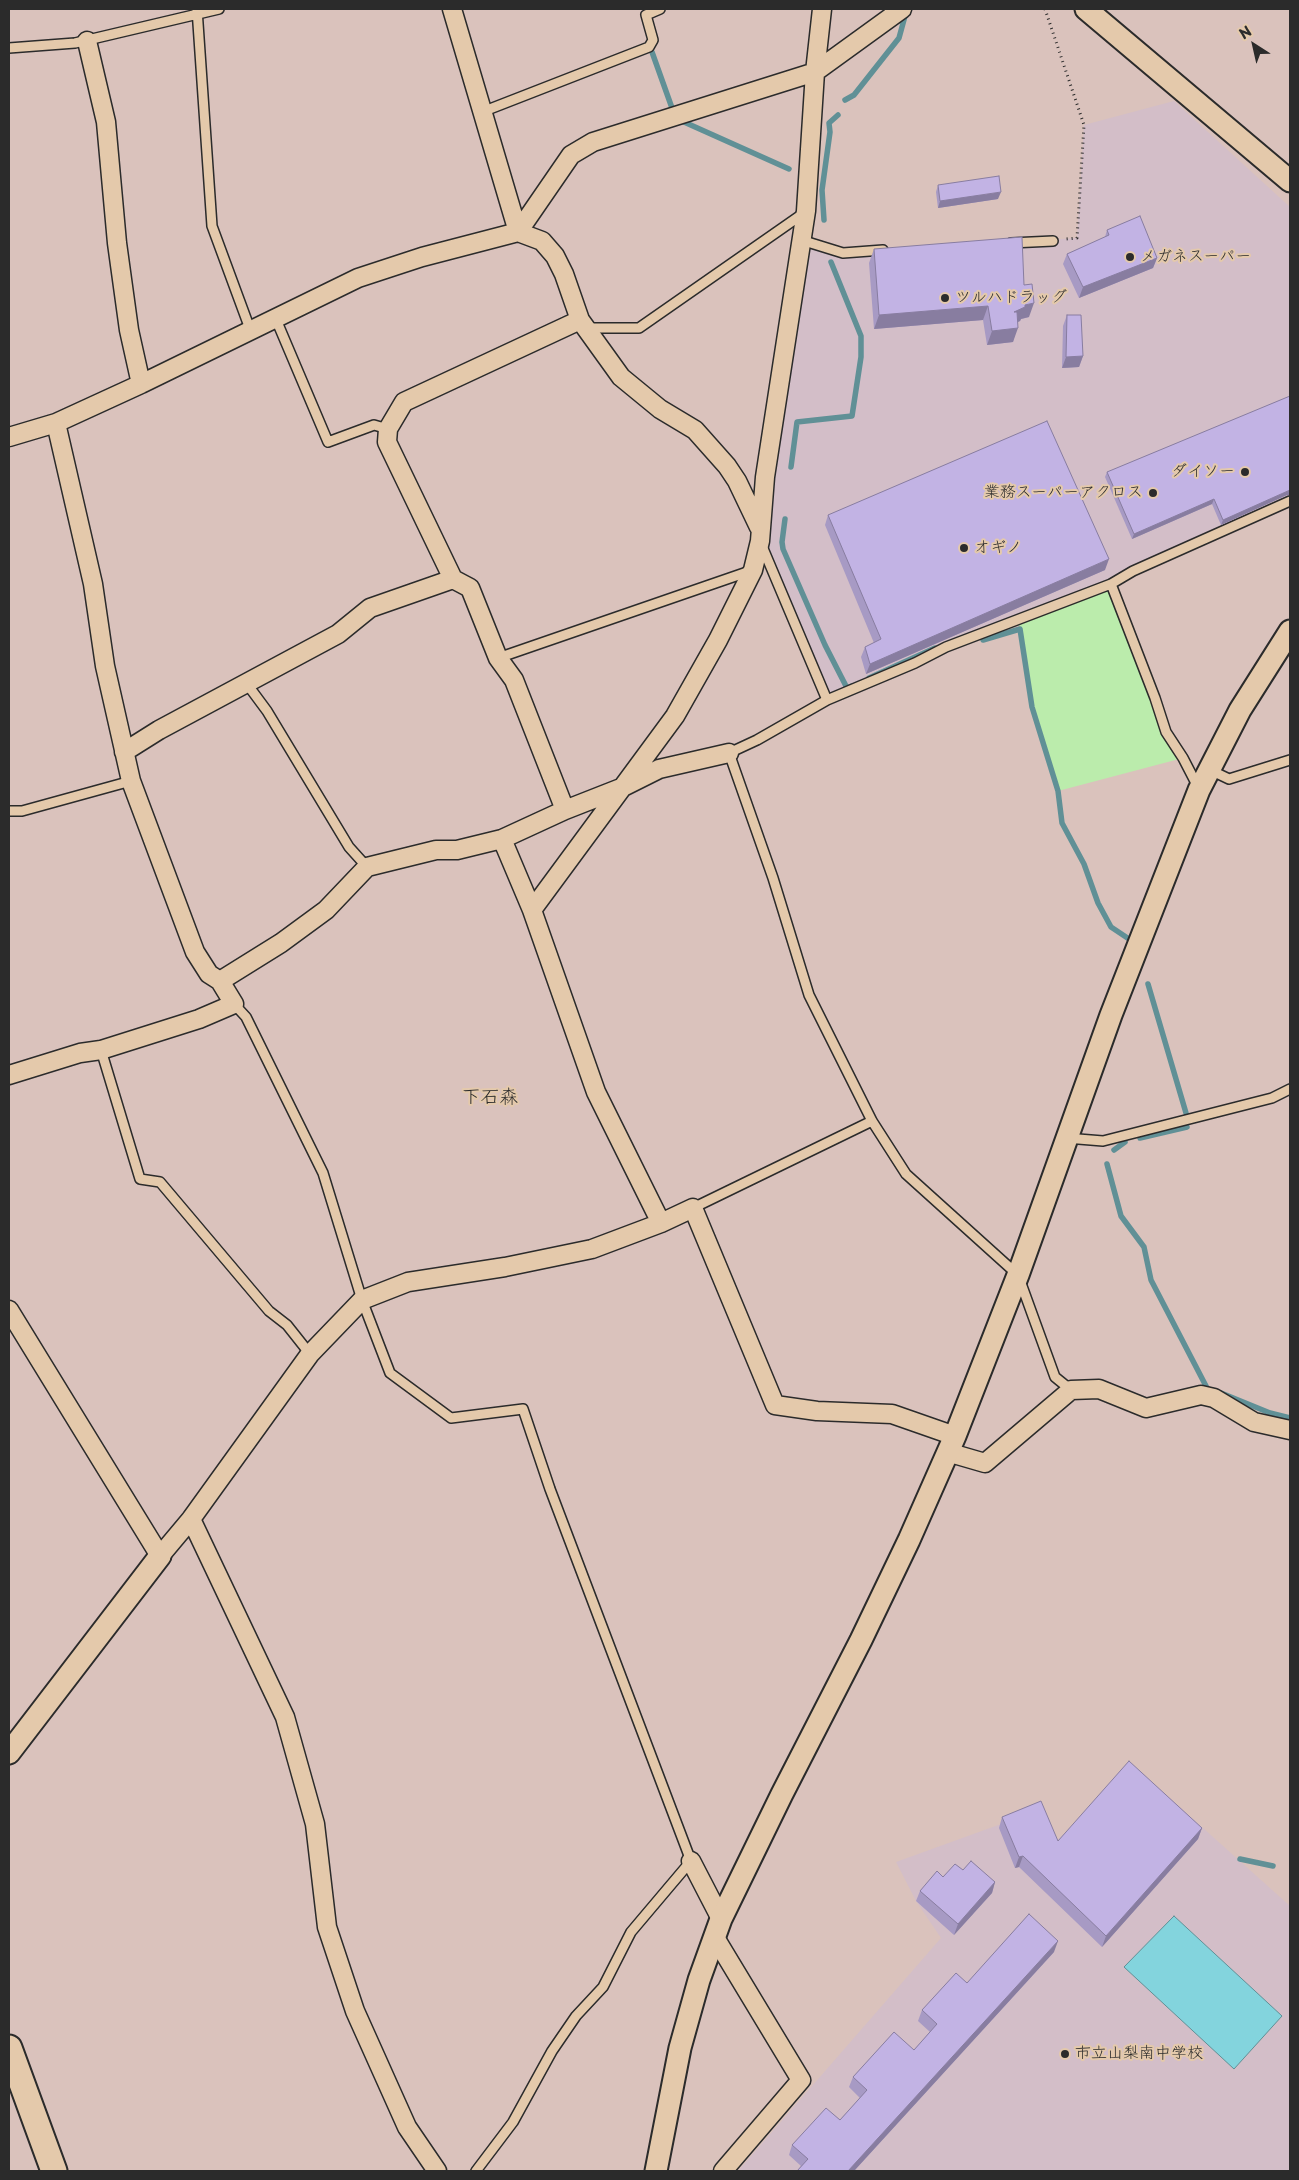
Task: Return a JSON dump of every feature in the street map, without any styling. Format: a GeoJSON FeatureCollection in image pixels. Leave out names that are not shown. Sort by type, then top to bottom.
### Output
{"type":"FeatureCollection","features":[{"type":"Feature","properties":{"kind":"main road"},"geometry":{"type":"LineString","coordinates":[[9,2048],[54,2171]]}},
{"type":"Feature","properties":{"kind":"street"},"geometry":{"type":"LineString","coordinates":[[452,9],[518,232]]}},
{"type":"Feature","properties":{"kind":"street"},"geometry":{"type":"LineString","coordinates":[[532,910],[675,716],[718,640],[753,570],[760,535],[765,477],[806,212],[815,72],[822,9]]}},
{"type":"Feature","properties":{"kind":"street"},"geometry":{"type":"LineString","coordinates":[[518,232],[571,155],[592,142],[815,72],[902,9]]}},
{"type":"Feature","properties":{"kind":"street"},"geometry":{"type":"LineString","coordinates":[[1086,9],[1290,181]]}},
{"type":"Feature","properties":{"kind":"street"},"geometry":{"type":"LineString","coordinates":[[87,41],[106,122],[117,243],[129,330],[141,384]]}},
{"type":"Feature","properties":{"kind":"street"},"geometry":{"type":"LineString","coordinates":[[9,437],[56,423],[141,384],[250,329],[358,278],[422,257],[518,232],[542,241],[555,256],[583,324],[621,377],[660,409],[695,430],[727,466],[737,481],[760,535]]}},
{"type":"Feature","properties":{"kind":"street"},"geometry":{"type":"LineString","coordinates":[[565,810],[514,680],[498,658],[470,588],[453,579],[387,442],[388,429],[404,402],[583,324]]}},
{"type":"Feature","properties":{"kind":"street"},"geometry":{"type":"LineString","coordinates":[[9,1075],[80,1053],[101,1050],[199,1019],[234,1004],[220,981],[209,974],[195,952],[132,781],[106,666],[93,584],[56,423]]}},
{"type":"Feature","properties":{"kind":"street"},"geometry":{"type":"LineString","coordinates":[[124,752],[159,730],[338,634],[370,608],[453,579]]}},
{"type":"Feature","properties":{"kind":"street"},"geometry":{"type":"LineString","coordinates":[[656,2171],[680,2048],[699,1980],[718,1928],[782,1794],[861,1640],[909,1540],[951,1444],[1018,1275],[1111,1015],[1208,769],[1240,710],[1290,631]]}},
{"type":"Feature","properties":{"kind":"street"},"geometry":{"type":"LineString","coordinates":[[220,981],[281,943],[326,910],[367,868],[436,850],[457,850],[502,839],[659,770],[729,753]]}},
{"type":"Feature","properties":{"kind":"street"},"geometry":{"type":"LineString","coordinates":[[502,839],[532,910],[596,1092],[661,1223]]}},
{"type":"Feature","properties":{"kind":"street"},"geometry":{"type":"LineString","coordinates":[[9,1754],[160,1556],[191,1519],[310,1354],[362,1300],[408,1282],[505,1267],[592,1249],[661,1223],[693,1208],[775,1405],[817,1412],[892,1414],[985,1463],[1071,1390],[1100,1389],[1146,1408],[1201,1394],[1214,1398],[1254,1422],[1290,1430]]}},
{"type":"Feature","properties":{"kind":"street"},"geometry":{"type":"LineString","coordinates":[[9,1310],[160,1556]]}},
{"type":"Feature","properties":{"kind":"street"},"geometry":{"type":"LineString","coordinates":[[191,1519],[285,1717],[316,1824],[327,1928],[355,2011],[406,2127],[437,2171]]}},
{"type":"Feature","properties":{"kind":"street"},"geometry":{"type":"LineString","coordinates":[[691,1861],[718,1928],[801,2080],[723,2171]]}},
{"type":"Feature","properties":{"kind":"lane"},"geometry":{"type":"LineString","coordinates":[[9,48],[87,41],[197,12],[219,9]]}},
{"type":"Feature","properties":{"kind":"lane"},"geometry":{"type":"LineString","coordinates":[[482,112],[649,47],[653,40],[646,15],[660,9]]}},
{"type":"Feature","properties":{"kind":"lane"},"geometry":{"type":"LineString","coordinates":[[197,12],[212,226],[250,329]]}},
{"type":"Feature","properties":{"kind":"lane"},"geometry":{"type":"LineString","coordinates":[[583,324],[639,328],[806,212]]}},
{"type":"Feature","properties":{"kind":"lane"},"geometry":{"type":"LineString","coordinates":[[801,240],[843,253],[893,250]]}},
{"type":"Feature","properties":{"kind":"lane"},"geometry":{"type":"LineString","coordinates":[[1003,244],[1053,241]]}},
{"type":"Feature","properties":{"kind":"lane"},"geometry":{"type":"LineString","coordinates":[[275,317],[328,442],[374,425],[388,429]]}},
{"type":"Feature","properties":{"kind":"lane"},"geometry":{"type":"LineString","coordinates":[[1071,1390],[1055,1377],[1018,1275],[906,1174],[872,1120],[809,996],[773,878],[729,753],[757,740],[827,700],[915,663],[946,647],[1112,584],[1133,571],[1290,501]]}},
{"type":"Feature","properties":{"kind":"lane"},"geometry":{"type":"LineString","coordinates":[[760,535],[827,700]]}},
{"type":"Feature","properties":{"kind":"lane"},"geometry":{"type":"LineString","coordinates":[[498,658],[753,570]]}},
{"type":"Feature","properties":{"kind":"lane"},"geometry":{"type":"LineString","coordinates":[[1112,584],[1156,698],[1166,732],[1184,758],[1199,790]]}},
{"type":"Feature","properties":{"kind":"lane"},"geometry":{"type":"LineString","coordinates":[[247,684],[267,711],[349,847],[367,868]]}},
{"type":"Feature","properties":{"kind":"lane"},"geometry":{"type":"LineString","coordinates":[[1208,769],[1229,779],[1290,760]]}},
{"type":"Feature","properties":{"kind":"lane"},"geometry":{"type":"LineString","coordinates":[[9,811],[22,811],[132,781]]}},
{"type":"Feature","properties":{"kind":"lane"},"geometry":{"type":"LineString","coordinates":[[234,1004],[246,1017],[323,1173],[362,1300],[390,1373],[451,1418],[523,1409],[550,1489],[691,1861],[631,1932],[603,1987],[576,2016],[566,2030],[552,2051],[513,2122],[476,2171]]}},
{"type":"Feature","properties":{"kind":"lane"},"geometry":{"type":"LineString","coordinates":[[101,1050],[140,1179],[160,1182],[269,1311],[287,1325],[310,1354]]}},
{"type":"Feature","properties":{"kind":"lane"},"geometry":{"type":"LineString","coordinates":[[1066,1138],[1103,1141],[1272,1098],[1290,1089]]}},
{"type":"Feature","properties":{"kind":"lane"},"geometry":{"type":"LineString","coordinates":[[693,1208],[872,1120]]}},
{"type":"Feature","properties":{"kind":"path"},"geometry":{"type":"LineString","coordinates":[[1044,9],[1084,124],[1077,238],[1053,241]]}},
{"type":"Feature","properties":{"kind":"shaded area"},"geometry":{"type":"Polygon","coordinates":[[[1174,101],[1290,207],[1290,501],[1133,571],[827,700],[760,541],[801,240],[843,253],[1077,238],[1084,125],[1174,101]]]}},
{"type":"Feature","properties":{"kind":"shaded area","name":"市立山梨南中学校"},"geometry":{"type":"Polygon","coordinates":[[[1135,1767],[1290,1906],[1290,2171],[738,2171],[941,1938],[916,1901],[896,1862],[1037,1811],[1055,1842],[1135,1767]]]}},
{"type":"Feature","properties":{"kind":"green space"},"geometry":{"type":"Polygon","coordinates":[[[1111,584],[1166,732],[1183,758],[1058,791],[1032,707],[1018,619],[1111,584]]]}},
{"type":"Feature","properties":{"kind":"water"},"geometry":{"type":"Polygon","coordinates":[[[1174,1916],[1282,2016],[1234,2069],[1124,1967],[1174,1916]]]}},
{"type":"Feature","properties":{"kind":"building"},"geometry":{"type":"Polygon","coordinates":[[[999,176],[1001,192],[940,201],[938,185],[999,176]]]}},
{"type":"Feature","properties":{"kind":"building"},"geometry":{"type":"Polygon","coordinates":[[[1140,216],[1157,258],[1083,287],[1067,254],[1109,235],[1107,230],[1140,216]]]}},
{"type":"Feature","properties":{"kind":"building","name":"ツルハドラッグ"},"geometry":{"type":"Polygon","coordinates":[[[1022,237],[1024,285],[1032,284],[1034,303],[1025,305],[1025,307],[1014,312],[1017,312],[1018,328],[992,331],[988,306],[879,315],[874,249],[1022,237]]]}},
{"type":"Feature","properties":{"kind":"building"},"geometry":{"type":"Polygon","coordinates":[[[1067,315],[1081,315],[1083,356],[1066,357],[1067,315]]]}},
{"type":"Feature","properties":{"kind":"building"},"geometry":{"type":"Polygon","coordinates":[[[1290,396],[1290,490],[1223,520],[1214,499],[1134,534],[1107,472],[1290,396]]]}},
{"type":"Feature","properties":{"kind":"building","name":"オギノ"},"geometry":{"type":"Polygon","coordinates":[[[1047,421],[1109,559],[870,664],[865,647],[881,639],[828,515],[1047,421]]]}},
{"type":"Feature","properties":{"kind":"building"},"geometry":{"type":"Polygon","coordinates":[[[1129,1761],[1202,1828],[1106,1936],[1023,1856],[1019,1857],[1002,1817],[1041,1801],[1058,1841],[1129,1761]]]}},
{"type":"Feature","properties":{"kind":"building"},"geometry":{"type":"Polygon","coordinates":[[[971,1861],[995,1882],[958,1924],[920,1891],[937,1871],[943,1877],[955,1864],[963,1870],[971,1861]]]}},
{"type":"Feature","properties":{"kind":"building"},"geometry":{"type":"Polygon","coordinates":[[[1029,1914],[1058,1941],[848,2171],[797,2171],[808,2159],[792,2145],[826,2108],[840,2120],[867,2090],[853,2077],[894,2032],[914,2050],[937,2024],[922,2010],[956,1973],[967,1983],[1029,1914]]]}},
{"type":"Feature","properties":{"kind":"waterway"},"geometry":{"type":"LineString","coordinates":[[845,100],[854,95],[899,38],[905,16]]}},
{"type":"Feature","properties":{"kind":"waterway"},"geometry":{"type":"LineString","coordinates":[[652,52],[672,108]]}},
{"type":"Feature","properties":{"kind":"waterway"},"geometry":{"type":"LineString","coordinates":[[824,220],[822,190],[830,132],[829,123],[838,115]]}},
{"type":"Feature","properties":{"kind":"waterway"},"geometry":{"type":"LineString","coordinates":[[684,122],[789,169]]}},
{"type":"Feature","properties":{"kind":"waterway"},"geometry":{"type":"LineString","coordinates":[[791,467],[797,422],[852,416],[861,357],[861,336],[831,262]]}},
{"type":"Feature","properties":{"kind":"waterway"},"geometry":{"type":"LineString","coordinates":[[785,519],[783,549],[825,645],[847,688],[852,686]]}},
{"type":"Feature","properties":{"kind":"waterway"},"geometry":{"type":"LineString","coordinates":[[983,640],[1020,629],[1032,707],[1058,791],[1062,823],[1084,864],[1098,903],[1111,927],[1129,939]]}},
{"type":"Feature","properties":{"kind":"waterway"},"geometry":{"type":"LineString","coordinates":[[869,678],[935,648]]}},
{"type":"Feature","properties":{"kind":"waterway"},"geometry":{"type":"LineString","coordinates":[[1148,984],[1186,1113]]}},
{"type":"Feature","properties":{"kind":"waterway"},"geometry":{"type":"LineString","coordinates":[[1140,1138],[1187,1127]]}},
{"type":"Feature","properties":{"kind":"waterway"},"geometry":{"type":"LineString","coordinates":[[1114,1150],[1125,1142]]}},
{"type":"Feature","properties":{"kind":"waterway"},"geometry":{"type":"LineString","coordinates":[[1107,1164],[1121,1216],[1144,1247],[1151,1280],[1207,1388]]}},
{"type":"Feature","properties":{"kind":"waterway"},"geometry":{"type":"LineString","coordinates":[[1221,1393],[1270,1413],[1290,1418]]}},
{"type":"Feature","properties":{"kind":"waterway"},"geometry":{"type":"LineString","coordinates":[[1240,1859],[1273,1866]]}},
{"type":"Feature","properties":{"kind":"place","name":"メガネスーパー"},"geometry":{"type":"Point","coordinates":[1130,257]}},
{"type":"Feature","properties":{"kind":"place","name":"ツルハドラッグ"},"geometry":{"type":"Point","coordinates":[945,298]}},
{"type":"Feature","properties":{"kind":"place","name":"ダイソー"},"geometry":{"type":"Point","coordinates":[1245,472]}},
{"type":"Feature","properties":{"kind":"place","name":"業務スーパーアクロス"},"geometry":{"type":"Point","coordinates":[1153,493]}},
{"type":"Feature","properties":{"kind":"place","name":"オギノ"},"geometry":{"type":"Point","coordinates":[964,548]}},
{"type":"Feature","properties":{"kind":"place","name":"市立山梨南中学校"},"geometry":{"type":"Point","coordinates":[1065,2054]}},
{"type":"Feature","properties":{"kind":"district","name":"下石森"},"geometry":{"type":"Point","coordinates":[490,1098]}}]}
